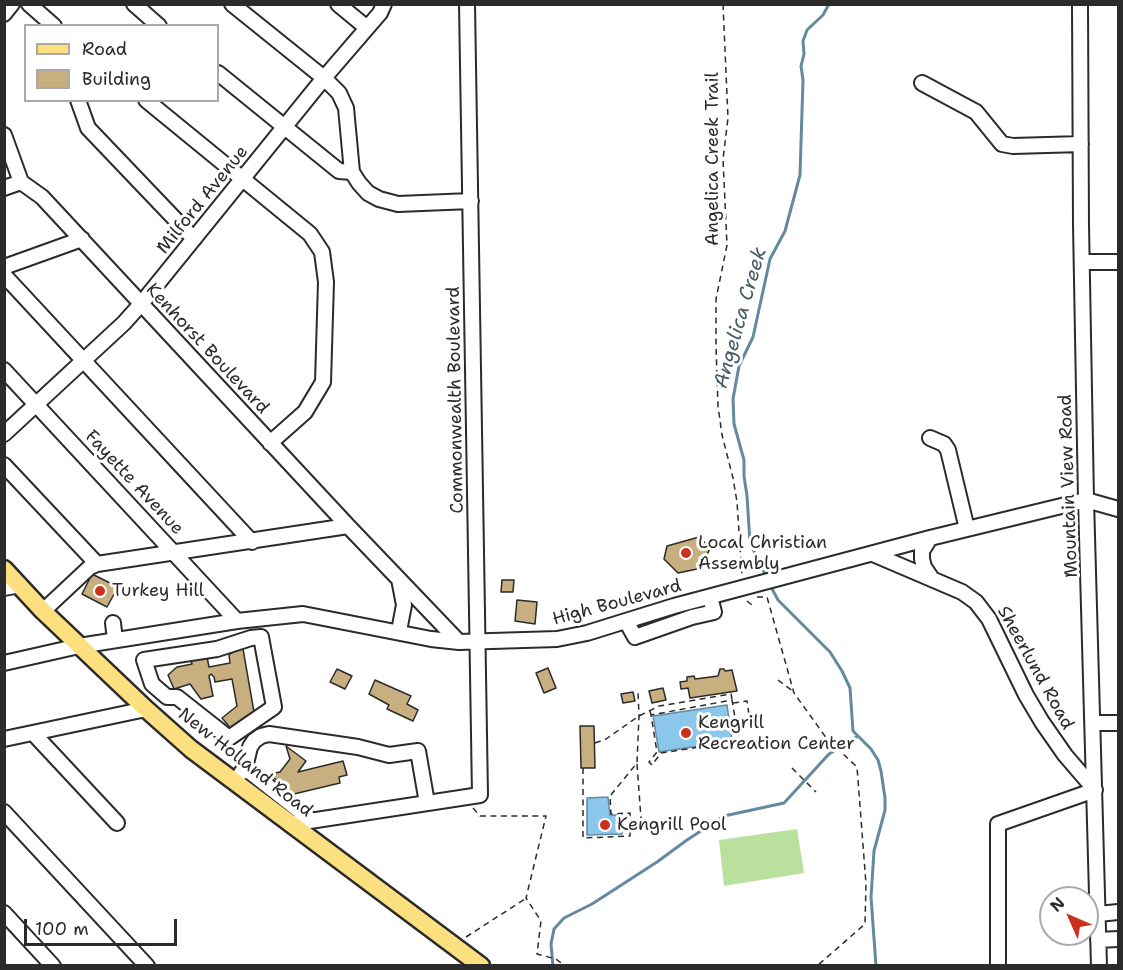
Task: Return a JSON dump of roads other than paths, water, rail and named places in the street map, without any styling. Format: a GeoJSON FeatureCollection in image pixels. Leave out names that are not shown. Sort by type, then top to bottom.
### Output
{"type":"FeatureCollection","features":[{"type":"Feature","properties":{"kind":"main road","name":"New Holland Road"},"geometry":{"type":"LineString","coordinates":[[4,569],[12,587],[44,611],[146,709],[234,782],[481,966]]}},
{"type":"Feature","properties":{"kind":"street"},"geometry":{"type":"LineString","coordinates":[[4,14],[12,4]]}},
{"type":"Feature","properties":{"kind":"street"},"geometry":{"type":"LineString","coordinates":[[28,4],[52,24]]}},
{"type":"Feature","properties":{"kind":"street"},"geometry":{"type":"LineString","coordinates":[[134,4],[157,24]]}},
{"type":"Feature","properties":{"kind":"street"},"geometry":{"type":"LineString","coordinates":[[232,4],[324,78],[339,93],[346,108],[352,172],[368,193],[379,199],[398,204],[471,201]]}},
{"type":"Feature","properties":{"kind":"street"},"geometry":{"type":"LineString","coordinates":[[338,4],[367,28]]}},
{"type":"Feature","properties":{"kind":"street","name":"Milford Avenue"},"geometry":{"type":"LineString","coordinates":[[4,434],[84,361],[141,304],[324,78],[380,13],[384,4]]}},
{"type":"Feature","properties":{"kind":"street","name":"Commonwealth Boulevard"},"geometry":{"type":"LineString","coordinates":[[427,803],[480,795],[467,4]]}},
{"type":"Feature","properties":{"kind":"street","name":"Mountain View Road"},"geometry":{"type":"LineString","coordinates":[[1080,4],[1086,500],[1097,886]]}},
{"type":"Feature","properties":{"kind":"street"},"geometry":{"type":"LineString","coordinates":[[219,74],[339,171],[352,172]]}},
{"type":"Feature","properties":{"kind":"street"},"geometry":{"type":"LineString","coordinates":[[922,83],[976,112],[1002,144],[1013,146],[1081,144]]}},
{"type":"Feature","properties":{"kind":"street"},"geometry":{"type":"LineString","coordinates":[[79,102],[88,128],[194,239]]}},
{"type":"Feature","properties":{"kind":"street"},"geometry":{"type":"LineString","coordinates":[[148,102],[310,234],[322,252],[325,270],[323,382],[305,411],[270,443]]}},
{"type":"Feature","properties":{"kind":"street"},"geometry":{"type":"LineString","coordinates":[[4,135],[21,182],[4,188]]}},
{"type":"Feature","properties":{"kind":"street","name":"Kenhorst Boulevard"},"geometry":{"type":"LineString","coordinates":[[21,182],[42,197],[82,239],[270,443],[459,642]]}},
{"type":"Feature","properties":{"kind":"street"},"geometry":{"type":"LineString","coordinates":[[4,267],[82,239]]}},
{"type":"Feature","properties":{"kind":"street"},"geometry":{"type":"LineString","coordinates":[[1082,262],[1119,262]]}},
{"type":"Feature","properties":{"kind":"street"},"geometry":{"type":"LineString","coordinates":[[4,275],[252,542]]}},
{"type":"Feature","properties":{"kind":"street","name":"Fayette Avenue"},"geometry":{"type":"LineString","coordinates":[[4,370],[174,554],[243,620]]}},
{"type":"Feature","properties":{"kind":"street"},"geometry":{"type":"LineString","coordinates":[[930,438],[944,444],[948,450],[967,529]]}},
{"type":"Feature","properties":{"kind":"street"},"geometry":{"type":"LineString","coordinates":[[4,465],[97,564]]}},
{"type":"Feature","properties":{"kind":"street","name":"High Boulevard"},"geometry":{"type":"LineString","coordinates":[[4,663],[79,645],[243,620],[303,614],[431,639],[459,642],[557,639],[587,633],[710,597],[930,538],[1086,500],[1119,509]]}},
{"type":"Feature","properties":{"kind":"street"},"geometry":{"type":"LineString","coordinates":[[44,611],[90,567],[97,564],[348,526]]}},
{"type":"Feature","properties":{"kind":"street"},"geometry":{"type":"LineString","coordinates":[[930,538],[922,551],[922,559],[932,579]]}},
{"type":"Feature","properties":{"kind":"street","name":"Sheerlund Road"},"geometry":{"type":"LineString","coordinates":[[873,554],[962,592],[984,610],[1042,722],[1065,755],[1095,790]]}},
{"type":"Feature","properties":{"kind":"street"},"geometry":{"type":"LineString","coordinates":[[399,579],[404,605],[399,631]]}},
{"type":"Feature","properties":{"kind":"street"},"geometry":{"type":"LineString","coordinates":[[243,620],[251,638]]}},
{"type":"Feature","properties":{"kind":"street"},"geometry":{"type":"LineString","coordinates":[[113,622],[116,640]]}},
{"type":"Feature","properties":{"kind":"street"},"geometry":{"type":"LineString","coordinates":[[158,633],[162,658]]}},
{"type":"Feature","properties":{"kind":"street"},"geometry":{"type":"LineString","coordinates":[[261,637],[274,707],[229,738],[177,697],[167,697],[152,684],[144,660],[162,658],[217,649],[261,637]]}},
{"type":"Feature","properties":{"kind":"street"},"geometry":{"type":"LineString","coordinates":[[4,739],[146,709]]}},
{"type":"Feature","properties":{"kind":"street"},"geometry":{"type":"LineString","coordinates":[[1093,723],[1119,723]]}},
{"type":"Feature","properties":{"kind":"street"},"geometry":{"type":"LineString","coordinates":[[33,733],[117,823]]}},
{"type":"Feature","properties":{"kind":"street"},"geometry":{"type":"LineString","coordinates":[[234,782],[245,768],[250,747],[254,741],[269,734],[358,747],[389,755],[418,751],[427,803],[290,824]]}},
{"type":"Feature","properties":{"kind":"street"},"geometry":{"type":"LineString","coordinates":[[245,768],[311,820]]}},
{"type":"Feature","properties":{"kind":"street"},"geometry":{"type":"LineString","coordinates":[[998,966],[998,824],[1095,790]]}},
{"type":"Feature","properties":{"kind":"street"},"geometry":{"type":"LineString","coordinates":[[4,812],[147,966]]}},
{"type":"Feature","properties":{"kind":"street"},"geometry":{"type":"LineString","coordinates":[[1099,914],[1119,912]]}},
{"type":"Feature","properties":{"kind":"street"},"geometry":{"type":"LineString","coordinates":[[4,913],[53,966]]}},
{"type":"Feature","properties":{"kind":"street"},"geometry":{"type":"LineString","coordinates":[[1099,940],[1119,939]]}},
{"type":"Feature","properties":{"kind":"street","name":"Mountain View Road"},"geometry":{"type":"LineString","coordinates":[[1098,946],[1099,966]]}},
{"type":"Feature","properties":{"kind":"water"},"geometry":{"type":"Polygon","coordinates":[[[727,705],[732,741],[659,752],[653,716],[727,705]]]}},
{"type":"Feature","properties":{"kind":"water","name":"Kengrill Pool"},"geometry":{"type":"Polygon","coordinates":[[[608,797],[610,815],[622,815],[622,834],[587,835],[587,798],[608,797]]]}},
{"type":"Feature","properties":{"kind":"waterway","name":"Angelica Creek"},"geometry":{"type":"LineString","coordinates":[[766,576],[750,543],[744,460],[734,424],[733,399],[739,366],[753,337],[770,259],[785,231],[800,175],[803,41],[807,30],[823,15],[829,4]]}},
{"type":"Feature","properties":{"kind":"waterway","name":"Angelica Creek"},"geometry":{"type":"LineString","coordinates":[[770,585],[778,600],[830,652],[842,671],[850,688],[853,731],[871,749],[878,760],[885,810],[874,851],[871,897],[876,966]]}},
{"type":"Feature","properties":{"kind":"waterway"},"geometry":{"type":"LineString","coordinates":[[553,966],[551,944],[554,929],[564,918],[592,904],[724,816],[784,803],[829,754],[858,736]]}},
{"type":"Feature","properties":{"kind":"place","name":"Local Christian Assembly"},"geometry":{"type":"Point","coordinates":[686,553]}},
{"type":"Feature","properties":{"kind":"place","name":"Turkey Hill"},"geometry":{"type":"Point","coordinates":[100,591]}},
{"type":"Feature","properties":{"kind":"place","name":"Kengrill Recreation Center"},"geometry":{"type":"Point","coordinates":[686,733]}},
{"type":"Feature","properties":{"kind":"place","name":"Kengrill Pool"},"geometry":{"type":"Point","coordinates":[605,825]}}]}
